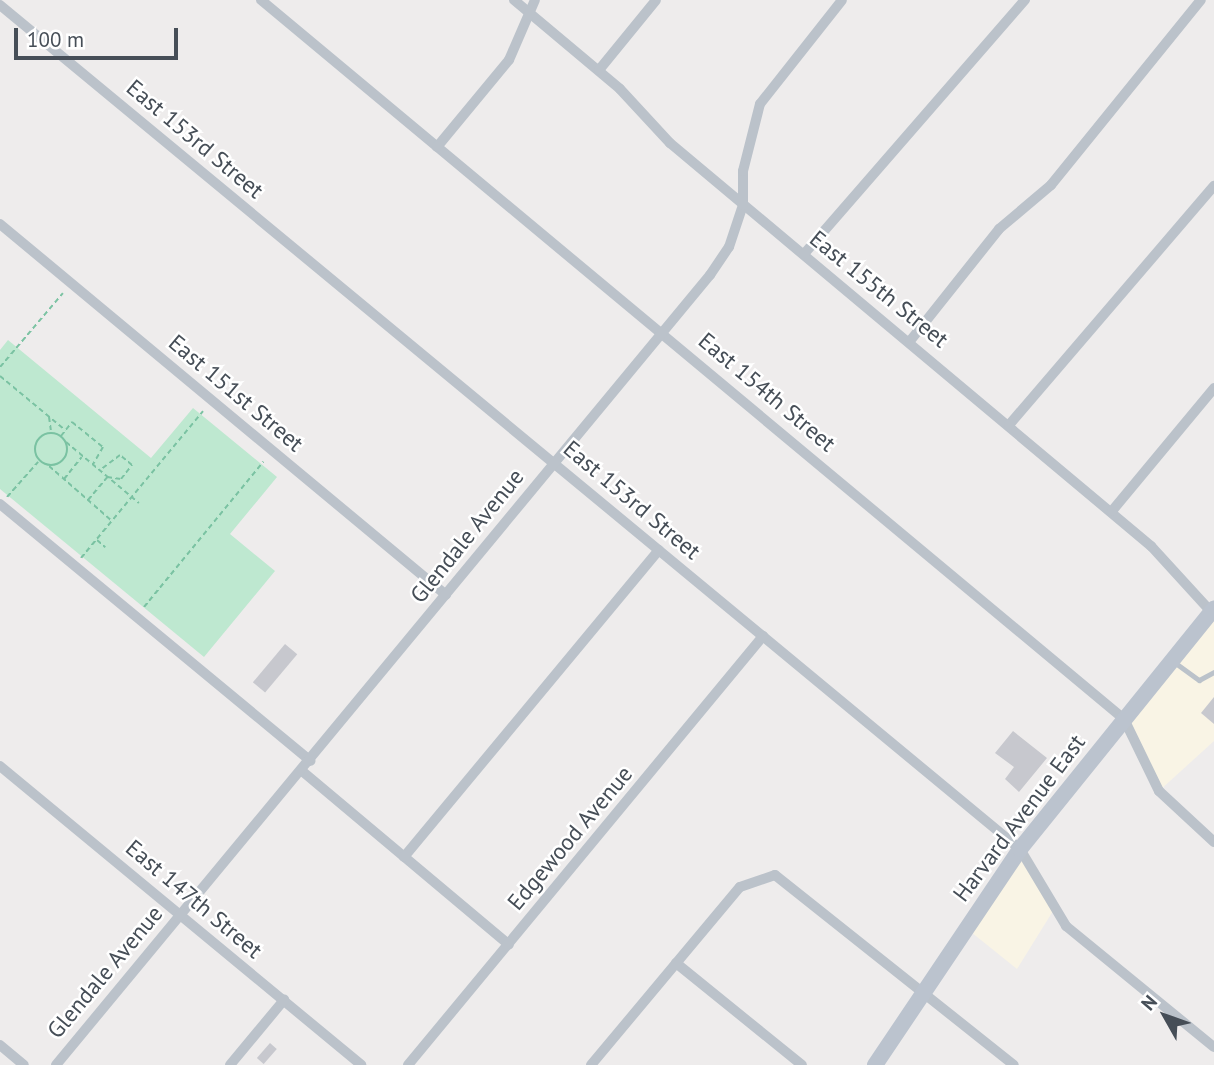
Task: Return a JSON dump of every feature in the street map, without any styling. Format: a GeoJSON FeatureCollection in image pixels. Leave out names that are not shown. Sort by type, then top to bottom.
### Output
{"type":"FeatureCollection","features":[{"type":"Feature","properties":{"kind":"main road","name":"Harvard Avenue East"},"geometry":{"type":"LineString","coordinates":[[875,1065],[923,989],[1020,849],[1213,612]]}},
{"type":"Feature","properties":{"kind":"street","name":"East 154th Street"},"geometry":{"type":"LineString","coordinates":[[261,0],[663,332],[1124,719],[1158,791],[1214,842]]}},
{"type":"Feature","properties":{"kind":"street","name":"East 155th Street"},"geometry":{"type":"LineString","coordinates":[[514,0],[599,70],[670,143],[1112,511],[1213,612]]}},
{"type":"Feature","properties":{"kind":"street"},"geometry":{"type":"LineString","coordinates":[[438,147],[509,60],[532,15],[535,0]]}},
{"type":"Feature","properties":{"kind":"street"},"geometry":{"type":"LineString","coordinates":[[599,70],[656,0]]}},
{"type":"Feature","properties":{"kind":"street","name":"Glendale Avenue"},"geometry":{"type":"LineString","coordinates":[[56,1065],[311,761],[663,332],[729,247],[743,205],[743,171],[760,104],[842,0]]}},
{"type":"Feature","properties":{"kind":"street"},"geometry":{"type":"LineString","coordinates":[[804,254],[1025,0]]}},
{"type":"Feature","properties":{"kind":"street"},"geometry":{"type":"LineString","coordinates":[[910,341],[999,229],[1051,185],[1201,0]]}},
{"type":"Feature","properties":{"kind":"street","name":"East 153rd Street"},"geometry":{"type":"LineString","coordinates":[[0,5],[1020,849],[1066,926],[1214,1047]]}},
{"type":"Feature","properties":{"kind":"street"},"geometry":{"type":"LineString","coordinates":[[1009,425],[1214,186]]}},
{"type":"Feature","properties":{"kind":"street","name":"East 151st Street"},"geometry":{"type":"LineString","coordinates":[[0,224],[446,595]]}},
{"type":"Feature","properties":{"kind":"street"},"geometry":{"type":"LineString","coordinates":[[1112,511],[1214,388]]}},
{"type":"Feature","properties":{"kind":"street"},"geometry":{"type":"LineString","coordinates":[[3,501],[311,761]]}},
{"type":"Feature","properties":{"kind":"street"},"geometry":{"type":"LineString","coordinates":[[404,857],[659,550]]}},
{"type":"Feature","properties":{"kind":"street","name":"Edgewood Avenue"},"geometry":{"type":"LineString","coordinates":[[408,1065],[763,636]]}},
{"type":"Feature","properties":{"kind":"street","name":"East 147th Street"},"geometry":{"type":"LineString","coordinates":[[0,766],[361,1065]]}},
{"type":"Feature","properties":{"kind":"street"},"geometry":{"type":"LineString","coordinates":[[302,771],[509,945]]}},
{"type":"Feature","properties":{"kind":"street"},"geometry":{"type":"LineString","coordinates":[[591,1065],[749,880],[785,879],[1014,1065]]}},
{"type":"Feature","properties":{"kind":"street"},"geometry":{"type":"LineString","coordinates":[[676,963],[802,1065]]}},
{"type":"Feature","properties":{"kind":"street"},"geometry":{"type":"LineString","coordinates":[[230,1065],[284,1000]]}},
{"type":"Feature","properties":{"kind":"street"},"geometry":{"type":"LineString","coordinates":[[0,1045],[24,1065]]}},
{"type":"Feature","properties":{"kind":"lane"},"geometry":{"type":"LineString","coordinates":[[1172,660],[1199,680],[1214,672]]}},
{"type":"Feature","properties":{"kind":"path"},"geometry":{"type":"LineString","coordinates":[[0,367],[63,293]]}},
{"type":"Feature","properties":{"kind":"path"},"geometry":{"type":"LineString","coordinates":[[0,376],[65,430]]}},
{"type":"Feature","properties":{"kind":"path"},"geometry":{"type":"LineString","coordinates":[[80,558],[203,411]]}},
{"type":"Feature","properties":{"kind":"path"},"geometry":{"type":"LineString","coordinates":[[49,416],[51,433]]}},
{"type":"Feature","properties":{"kind":"path"},"geometry":{"type":"LineString","coordinates":[[60,436],[72,422],[111,457]]}},
{"type":"Feature","properties":{"kind":"path"},"geometry":{"type":"LineString","coordinates":[[3,501],[39,461],[37,440],[51,433],[60,436],[139,503]]}},
{"type":"Feature","properties":{"kind":"path"},"geometry":{"type":"LineString","coordinates":[[48,465],[65,456],[65,441]]}},
{"type":"Feature","properties":{"kind":"path"},"geometry":{"type":"LineString","coordinates":[[93,464],[103,452]]}},
{"type":"Feature","properties":{"kind":"path"},"geometry":{"type":"LineString","coordinates":[[100,470],[111,457],[120,455],[132,465],[121,479],[107,477]]}},
{"type":"Feature","properties":{"kind":"path"},"geometry":{"type":"LineString","coordinates":[[64,479],[83,457]]}},
{"type":"Feature","properties":{"kind":"path"},"geometry":{"type":"LineString","coordinates":[[39,461],[48,465],[112,520]]}},
{"type":"Feature","properties":{"kind":"path"},"geometry":{"type":"LineString","coordinates":[[141,610],[263,462]]}},
{"type":"Feature","properties":{"kind":"path"},"geometry":{"type":"LineString","coordinates":[[88,500],[107,477]]}},
{"type":"Feature","properties":{"kind":"path"},"geometry":{"type":"LineString","coordinates":[[96,539],[104,547]]}},
{"type":"Feature","properties":{"kind":"shaded area"},"geometry":{"type":"Polygon","coordinates":[[[1214,609],[1214,741],[1159,791],[1124,719],[1214,609]]]}},
{"type":"Feature","properties":{"kind":"shaded area"},"geometry":{"type":"Polygon","coordinates":[[[1020,849],[1053,911],[1017,969],[966,928],[1020,849]]]}},
{"type":"Feature","properties":{"kind":"green space"},"geometry":{"type":"Polygon","coordinates":[[[8,340],[151,458],[193,408],[277,477],[230,534],[275,571],[204,657],[0,489],[0,350],[8,340]]]}},
{"type":"Feature","properties":{"kind":"building"},"geometry":{"type":"Polygon","coordinates":[[[285,644],[297,654],[265,693],[253,682],[285,644]]]}},
{"type":"Feature","properties":{"kind":"building"},"geometry":{"type":"Polygon","coordinates":[[[1214,697],[1214,724],[1201,713],[1214,697]]]}},
{"type":"Feature","properties":{"kind":"building"},"geometry":{"type":"Polygon","coordinates":[[[1013,731],[1047,758],[1019,792],[1005,779],[1014,767],[995,753],[1013,731]]]}},
{"type":"Feature","properties":{"kind":"building"},"geometry":{"type":"Polygon","coordinates":[[[270,1043],[277,1049],[264,1064],[257,1058],[270,1043]]]}}]}
